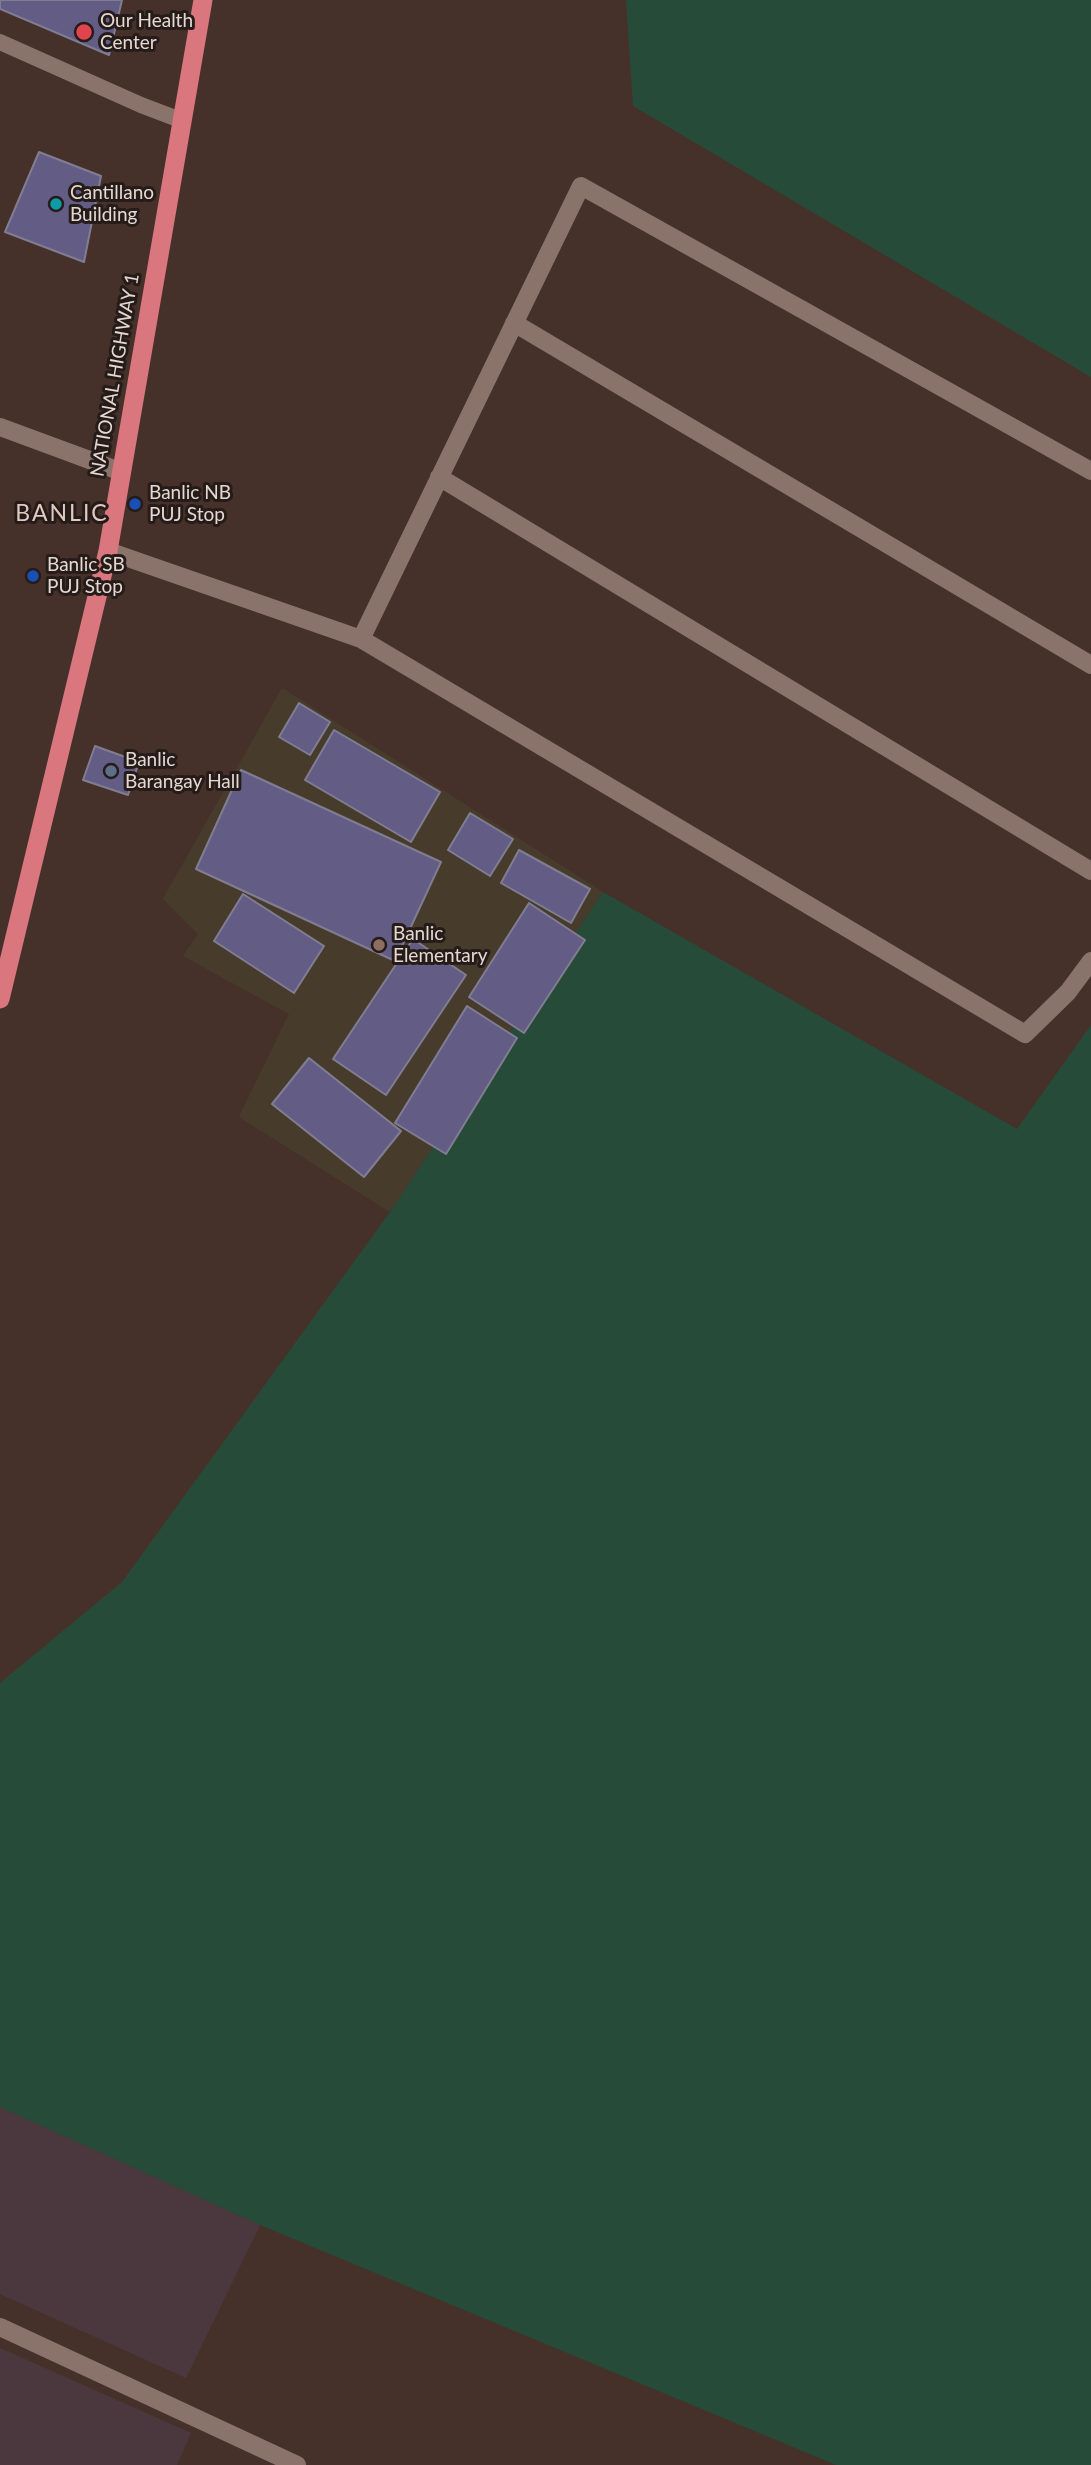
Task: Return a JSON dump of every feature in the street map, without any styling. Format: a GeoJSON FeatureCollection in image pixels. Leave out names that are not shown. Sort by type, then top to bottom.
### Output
{"type":"FeatureCollection","features":[{"type":"Feature","properties":{"kind":"highway","name":"NATIONAL HIGHWAY 1"},"geometry":{"type":"LineString","coordinates":[[0,999],[108,551],[203,0]]}},
{"type":"Feature","properties":{"kind":"street"},"geometry":{"type":"LineString","coordinates":[[361,639],[581,186],[1091,471]]}},
{"type":"Feature","properties":{"kind":"street"},"geometry":{"type":"LineString","coordinates":[[514,323],[1091,666]]}},
{"type":"Feature","properties":{"kind":"street"},"geometry":{"type":"LineString","coordinates":[[0,427],[122,472]]}},
{"type":"Feature","properties":{"kind":"street"},"geometry":{"type":"LineString","coordinates":[[439,477],[1091,871]]}},
{"type":"Feature","properties":{"kind":"street"},"geometry":{"type":"LineString","coordinates":[[108,551],[361,639],[1025,1034],[1068,992],[1091,961]]}},
{"type":"Feature","properties":{"kind":"street"},"geometry":{"type":"LineString","coordinates":[[0,2327],[297,2465]]}},
{"type":"Feature","properties":{"kind":"lane"},"geometry":{"type":"LineString","coordinates":[[0,42],[183,121]]}},
{"type":"Feature","properties":{"kind":"shaded area","name":"Banlic Elementary"},"geometry":{"type":"Polygon","coordinates":[[[282,688],[603,892],[390,1212],[239,1117],[289,1014],[183,956],[198,934],[163,899],[282,688]]]}},
{"type":"Feature","properties":{"kind":"shaded area"},"geometry":{"type":"Polygon","coordinates":[[[0,2107],[260,2225],[186,2378],[0,2294],[0,2107]]]}},
{"type":"Feature","properties":{"kind":"shaded area"},"geometry":{"type":"Polygon","coordinates":[[[0,2348],[191,2433],[177,2465],[0,2465],[0,2348]]]}},
{"type":"Feature","properties":{"kind":"green space"},"geometry":{"type":"Polygon","coordinates":[[[626,0],[1091,0],[1091,377],[633,106],[626,0]]]}},
{"type":"Feature","properties":{"kind":"green space"},"geometry":{"type":"Polygon","coordinates":[[[603,892],[1017,1129],[1091,1025],[1091,2465],[836,2465],[260,2225],[0,2107],[0,1683],[122,1582],[390,1212],[603,892]]]}},
{"type":"Feature","properties":{"kind":"building","name":"Our Health Center"},"geometry":{"type":"Polygon","coordinates":[[[0,0],[122,0],[109,55],[0,9],[0,0]]]}},
{"type":"Feature","properties":{"kind":"building","name":"Cantillano Building"},"geometry":{"type":"Polygon","coordinates":[[[39,152],[101,176],[84,262],[5,232],[39,152]]]}},
{"type":"Feature","properties":{"kind":"building"},"geometry":{"type":"Polygon","coordinates":[[[299,703],[330,722],[310,755],[279,737],[299,703]]]}},
{"type":"Feature","properties":{"kind":"building"},"geometry":{"type":"Polygon","coordinates":[[[334,730],[440,792],[411,842],[305,780],[334,730]]]}},
{"type":"Feature","properties":{"kind":"building","name":"Banlic Barangay Hall"},"geometry":{"type":"Polygon","coordinates":[[[95,746],[139,762],[128,795],[83,780],[95,746]]]}},
{"type":"Feature","properties":{"kind":"building"},"geometry":{"type":"Polygon","coordinates":[[[241,770],[441,862],[395,961],[196,869],[241,770]]]}},
{"type":"Feature","properties":{"kind":"building"},"geometry":{"type":"Polygon","coordinates":[[[470,813],[513,839],[490,876],[448,850],[470,813]]]}},
{"type":"Feature","properties":{"kind":"building"},"geometry":{"type":"Polygon","coordinates":[[[519,850],[590,889],[571,923],[501,883],[519,850]]]}},
{"type":"Feature","properties":{"kind":"building"},"geometry":{"type":"Polygon","coordinates":[[[243,894],[324,946],[294,993],[214,941],[243,894]]]}},
{"type":"Feature","properties":{"kind":"building"},"geometry":{"type":"Polygon","coordinates":[[[529,903],[585,940],[524,1033],[469,997],[529,903]]]}},
{"type":"Feature","properties":{"kind":"building"},"geometry":{"type":"Polygon","coordinates":[[[413,939],[466,975],[386,1095],[333,1059],[413,939]]]}},
{"type":"Feature","properties":{"kind":"building"},"geometry":{"type":"Polygon","coordinates":[[[467,1006],[517,1038],[446,1154],[395,1123],[467,1006]]]}},
{"type":"Feature","properties":{"kind":"building"},"geometry":{"type":"Polygon","coordinates":[[[309,1058],[401,1131],[364,1177],[272,1104],[309,1058]]]}},
{"type":"Feature","properties":{"kind":"place","name":"Our Health Center"},"geometry":{"type":"Point","coordinates":[84,32]}},
{"type":"Feature","properties":{"kind":"place","name":"Cantillano Building"},"geometry":{"type":"Point","coordinates":[56,204]}},
{"type":"Feature","properties":{"kind":"place","name":"Banlic NB PUJ Stop"},"geometry":{"type":"Point","coordinates":[135,504]}},
{"type":"Feature","properties":{"kind":"place","name":"Banlic SB PUJ Stop"},"geometry":{"type":"Point","coordinates":[33,576]}},
{"type":"Feature","properties":{"kind":"place","name":"Banlic Barangay Hall"},"geometry":{"type":"Point","coordinates":[111,771]}},
{"type":"Feature","properties":{"kind":"place","name":"Banlic Elementary"},"geometry":{"type":"Point","coordinates":[379,945]}},
{"type":"Feature","properties":{"kind":"district","name":"BANLIC"},"geometry":{"type":"Point","coordinates":[62,514]}}]}
